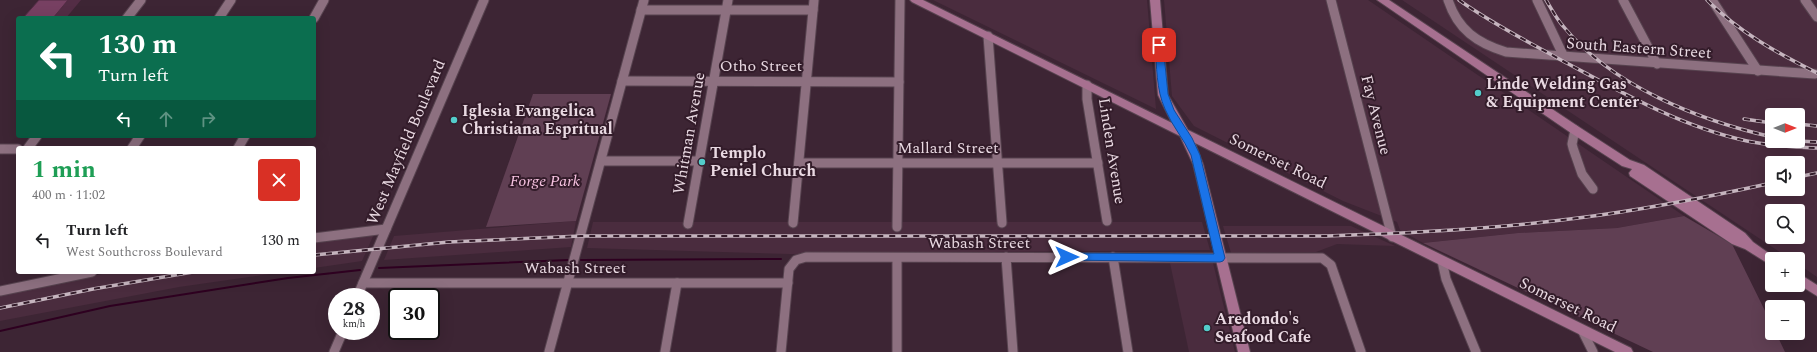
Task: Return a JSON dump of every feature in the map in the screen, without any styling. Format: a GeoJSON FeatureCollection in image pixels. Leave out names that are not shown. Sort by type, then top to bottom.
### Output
{"type":"FeatureCollection","features":[{"type":"Feature","properties":{"kind":"main road","name":"Somerset Road"},"geometry":{"type":"LineString","coordinates":[[915,0],[1332,205],[1392,237],[1626,352]]}},
{"type":"Feature","properties":{"kind":"main road"},"geometry":{"type":"LineString","coordinates":[[1155,0],[1164,94],[1170,110],[1192,146],[1198,164],[1244,352]]}},
{"type":"Feature","properties":{"kind":"main road"},"geometry":{"type":"LineString","coordinates":[[1382,0],[1626,163],[1630,170],[1736,241],[1749,245],[1765,256]]}},
{"type":"Feature","properties":{"kind":"main road"},"geometry":{"type":"LineString","coordinates":[[1805,283],[1817,291]]}},
{"type":"Feature","properties":{"kind":"street"},"geometry":{"type":"LineString","coordinates":[[129,16],[141,0]]}},
{"type":"Feature","properties":{"kind":"street"},"geometry":{"type":"LineString","coordinates":[[220,16],[232,0]]}},
{"type":"Feature","properties":{"kind":"street"},"geometry":{"type":"LineString","coordinates":[[315,16],[324,0]]}},
{"type":"Feature","properties":{"kind":"street","name":"West Mayfield Boulevard"},"geometry":{"type":"LineString","coordinates":[[361,288],[484,0]]}},
{"type":"Feature","properties":{"kind":"street"},"geometry":{"type":"LineString","coordinates":[[549,352],[569,283],[644,0]]}},
{"type":"Feature","properties":{"kind":"street","name":"Whitman Avenue"},"geometry":{"type":"LineString","coordinates":[[688,224],[728,0]]}},
{"type":"Feature","properties":{"kind":"street"},"geometry":{"type":"LineString","coordinates":[[794,224],[814,0]]}},
{"type":"Feature","properties":{"kind":"street"},"geometry":{"type":"LineString","coordinates":[[897,226],[900,0]]}},
{"type":"Feature","properties":{"kind":"street","name":"Fay Avenue"},"geometry":{"type":"LineString","coordinates":[[1331,0],[1392,237]]}},
{"type":"Feature","properties":{"kind":"street","name":"South Eastern Street"},"geometry":{"type":"LineString","coordinates":[[1448,0],[1455,18],[1467,30],[1476,38],[1499,50],[1519,54],[1815,74]]}},
{"type":"Feature","properties":{"kind":"street"},"geometry":{"type":"LineString","coordinates":[[1537,0],[1564,57]]}},
{"type":"Feature","properties":{"kind":"street"},"geometry":{"type":"LineString","coordinates":[[1623,0],[1657,64]]}},
{"type":"Feature","properties":{"kind":"street"},"geometry":{"type":"LineString","coordinates":[[1712,0],[1758,71]]}},
{"type":"Feature","properties":{"kind":"street"},"geometry":{"type":"LineString","coordinates":[[1805,0],[1817,17]]}},
{"type":"Feature","properties":{"kind":"street"},"geometry":{"type":"LineString","coordinates":[[641,10],[813,10]]}},
{"type":"Feature","properties":{"kind":"street"},"geometry":{"type":"LineString","coordinates":[[988,36],[1002,223]]}},
{"type":"Feature","properties":{"kind":"street","name":"Otho Street"},"geometry":{"type":"LineString","coordinates":[[622,81],[899,82]]}},
{"type":"Feature","properties":{"kind":"street","name":"Linden Avenue"},"geometry":{"type":"LineString","coordinates":[[1087,85],[1087,99],[1107,221]]}},
{"type":"Feature","properties":{"kind":"street"},"geometry":{"type":"LineString","coordinates":[[1575,130],[1572,144],[1576,158],[1582,174],[1593,189]]}},
{"type":"Feature","properties":{"kind":"street"},"geometry":{"type":"LineString","coordinates":[[0,149],[16,149]]}},
{"type":"Feature","properties":{"kind":"street"},"geometry":{"type":"LineString","coordinates":[[601,161],[699,161]]}},
{"type":"Feature","properties":{"kind":"street","name":"Mallard Street"},"geometry":{"type":"LineString","coordinates":[[799,163],[1098,163]]}},
{"type":"Feature","properties":{"kind":"street"},"geometry":{"type":"LineString","coordinates":[[316,238],[386,229]]}},
{"type":"Feature","properties":{"kind":"street","name":"Wabash Street"},"geometry":{"type":"LineString","coordinates":[[363,284],[788,283],[789,269],[796,259],[806,257],[1318,258],[1329,262],[1361,352]]}},
{"type":"Feature","properties":{"kind":"street"},"geometry":{"type":"LineString","coordinates":[[1006,257],[1013,352]]}},
{"type":"Feature","properties":{"kind":"street"},"geometry":{"type":"LineString","coordinates":[[1113,257],[1128,352]]}},
{"type":"Feature","properties":{"kind":"street"},"geometry":{"type":"LineString","coordinates":[[897,258],[897,352]]}},
{"type":"Feature","properties":{"kind":"street"},"geometry":{"type":"LineString","coordinates":[[1442,261],[1446,280],[1476,352]]}},
{"type":"Feature","properties":{"kind":"street"},"geometry":{"type":"LineString","coordinates":[[0,291],[48,276],[70,274]]}},
{"type":"Feature","properties":{"kind":"street"},"geometry":{"type":"LineString","coordinates":[[665,352],[677,283]]}},
{"type":"Feature","properties":{"kind":"street"},"geometry":{"type":"LineString","coordinates":[[781,352],[788,283]]}},
{"type":"Feature","properties":{"kind":"street"},"geometry":{"type":"LineString","coordinates":[[1582,330],[1593,352]]}},
{"type":"Feature","properties":{"kind":"street"},"geometry":{"type":"LineString","coordinates":[[334,352],[339,340]]}},
{"type":"Feature","properties":{"kind":"shaded area"},"geometry":{"type":"Polygon","coordinates":[[[933,0],[1147,0],[1156,109],[933,0]]]}},
{"type":"Feature","properties":{"kind":"shaded area"},"geometry":{"type":"Polygon","coordinates":[[[1164,0],[1368,0],[1684,216],[1617,228],[1518,233],[1423,243],[1400,230],[1397,222],[1343,201],[1194,126],[1172,96],[1164,0]]]}},
{"type":"Feature","properties":{"kind":"shaded area"},"geometry":{"type":"Polygon","coordinates":[[[1402,0],[1817,0],[1817,277],[1805,269],[1805,252],[1780,252],[1768,244],[1805,244],[1805,204],[1765,204],[1765,242],[1402,0]]]}},
{"type":"Feature","properties":{"kind":"shaded area"},"geometry":{"type":"Polygon","coordinates":[[[576,221],[571,247],[384,260],[394,236],[576,221]]]}},
{"type":"Feature","properties":{"kind":"shaded area"},"geometry":{"type":"Polygon","coordinates":[[[593,222],[1202,222],[1210,250],[790,254],[587,248],[593,222]]]}},
{"type":"Feature","properties":{"kind":"shaded area"},"geometry":{"type":"Polygon","coordinates":[[[1223,226],[1351,226],[1395,246],[1337,244],[1316,252],[1231,253],[1223,226]]]}},
{"type":"Feature","properties":{"kind":"shaded area"},"geometry":{"type":"Polygon","coordinates":[[[374,234],[362,261],[316,268],[316,243],[374,234]]]}},
{"type":"Feature","properties":{"kind":"shaded area"},"geometry":{"type":"Polygon","coordinates":[[[1170,263],[1213,263],[1235,352],[1189,352],[1170,263]]]}},
{"type":"Feature","properties":{"kind":"shaded area"},"geometry":{"type":"Polygon","coordinates":[[[102,274],[270,274],[179,287],[0,321],[0,296],[102,274]]]}},
{"type":"Feature","properties":{"kind":"green space","name":"Forge Park"},"geometry":{"type":"Polygon","coordinates":[[[533,94],[611,94],[576,221],[486,227],[533,94]]]}},
{"type":"Feature","properties":{"kind":"green space"},"geometry":{"type":"Polygon","coordinates":[[[1684,216],[1732,244],[1765,311],[1765,340],[1779,340],[1785,352],[1653,352],[1423,243],[1518,233],[1617,228],[1684,216]]]}},
{"type":"Feature","properties":{"kind":"building"},"geometry":{"type":"Polygon","coordinates":[[[39,0],[68,0],[55,16],[25,16],[39,0]]]}},
{"type":"Feature","properties":{"kind":"waterway"},"geometry":{"type":"LineString","coordinates":[[581,260],[781,259]]}},
{"type":"Feature","properties":{"kind":"waterway"},"geometry":{"type":"LineString","coordinates":[[379,268],[568,260]]}},
{"type":"Feature","properties":{"kind":"waterway"},"geometry":{"type":"LineString","coordinates":[[0,331],[110,306],[288,278],[360,270]]}},
{"type":"Feature","properties":{"kind":"railway"},"geometry":{"type":"LineString","coordinates":[[1459,0],[1496,24],[1561,60],[1629,96],[1675,118],[1723,135],[1756,143],[1817,148]]}},
{"type":"Feature","properties":{"kind":"railway"},"geometry":{"type":"LineString","coordinates":[[1546,0],[1560,23],[1583,47],[1606,66],[1631,83],[1658,98],[1686,110],[1715,121],[1765,135]]}},
{"type":"Feature","properties":{"kind":"railway"},"geometry":{"type":"LineString","coordinates":[[1707,0],[1719,12],[1745,32],[1787,58],[1817,73]]}},
{"type":"Feature","properties":{"kind":"railway"},"geometry":{"type":"LineString","coordinates":[[1744,119],[1765,122]]}},
{"type":"Feature","properties":{"kind":"railway"},"geometry":{"type":"LineString","coordinates":[[1805,125],[1817,126]]}},
{"type":"Feature","properties":{"kind":"railway"},"geometry":{"type":"LineString","coordinates":[[1805,141],[1817,142]]}},
{"type":"Feature","properties":{"kind":"railway"},"geometry":{"type":"LineString","coordinates":[[1805,176],[1817,173]]}},
{"type":"Feature","properties":{"kind":"railway"},"geometry":{"type":"LineString","coordinates":[[316,255],[449,242],[581,236],[1327,236],[1453,230],[1547,222],[1627,211],[1675,203],[1765,184]]}},
{"type":"Feature","properties":{"kind":"railway"},"geometry":{"type":"LineString","coordinates":[[0,308],[93,289],[181,274]]}},
{"type":"Feature","properties":{"kind":"place","name":"Linde Welding Gas & Equipment Center"},"geometry":{"type":"Point","coordinates":[1478,93]}},
{"type":"Feature","properties":{"kind":"place","name":"Iglesia Evangelica Christiana Espritual"},"geometry":{"type":"Point","coordinates":[454,120]}},
{"type":"Feature","properties":{"kind":"place","name":"Templo Peniel Church"},"geometry":{"type":"Point","coordinates":[702,162]}},
{"type":"Feature","properties":{"kind":"place","name":"Aredondo's Seafood Cafe"},"geometry":{"type":"Point","coordinates":[1207,328]}},
{"type":"Feature","properties":{"kind":"route"},"geometry":{"type":"LineString","coordinates":[[1067,257],[1220,258],[1198,164],[1192,146],[1166,103],[1161,78],[1159,45]]}}]}
